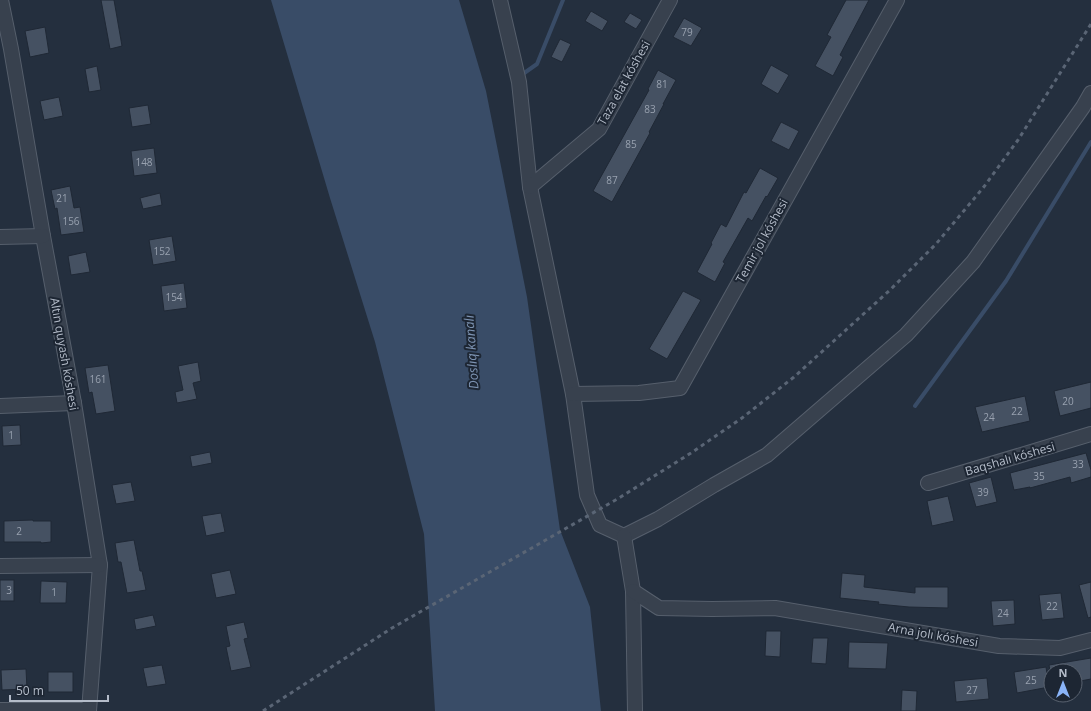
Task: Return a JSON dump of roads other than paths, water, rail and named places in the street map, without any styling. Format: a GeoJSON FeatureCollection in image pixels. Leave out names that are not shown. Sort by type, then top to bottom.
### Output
{"type":"FeatureCollection","features":[{"type":"Feature","properties":{"kind":"street","name":"Altın quyash kóshesi"},"geometry":{"type":"LineString","coordinates":[[1,0],[5,51],[43,236],[74,403],[100,565],[89,710]]}},
{"type":"Feature","properties":{"kind":"street"},"geometry":{"type":"LineString","coordinates":[[500,0],[519,82],[530,187],[573,394],[587,495],[600,525],[624,536]]}},
{"type":"Feature","properties":{"kind":"street","name":"Taza elat kóshesi"},"geometry":{"type":"LineString","coordinates":[[530,187],[599,129],[670,0]]}},
{"type":"Feature","properties":{"kind":"street","name":"Temir jol kóshesi"},"geometry":{"type":"LineString","coordinates":[[573,394],[639,393],[680,388],[897,0]]}},
{"type":"Feature","properties":{"kind":"street"},"geometry":{"type":"LineString","coordinates":[[624,536],[658,519],[767,455],[906,335],[974,262],[1083,107],[1091,93]]}},
{"type":"Feature","properties":{"kind":"street"},"geometry":{"type":"LineString","coordinates":[[0,237],[43,236]]}},
{"type":"Feature","properties":{"kind":"street"},"geometry":{"type":"LineString","coordinates":[[0,406],[74,403]]}},
{"type":"Feature","properties":{"kind":"street","name":"Baqshalı kóshesi"},"geometry":{"type":"LineString","coordinates":[[928,483],[1091,434]]}},
{"type":"Feature","properties":{"kind":"street"},"geometry":{"type":"LineString","coordinates":[[624,536],[632,591],[635,711]]}},
{"type":"Feature","properties":{"kind":"street"},"geometry":{"type":"LineString","coordinates":[[0,566],[100,565]]}},
{"type":"Feature","properties":{"kind":"street","name":"Arna jolı kóshesi"},"geometry":{"type":"LineString","coordinates":[[632,591],[659,608],[775,608],[999,646],[1060,648],[1091,640]]}},
{"type":"Feature","properties":{"kind":"street"},"geometry":{"type":"LineString","coordinates":[[0,710],[89,710]]}},
{"type":"Feature","properties":{"kind":"water","name":"Doslıq kanalı"},"geometry":{"type":"Polygon","coordinates":[[[271,0],[459,0],[486,91],[527,297],[560,530],[590,607],[601,711],[435,711],[424,534],[375,342],[271,0]]]}},
{"type":"Feature","properties":{"kind":"waterway"},"geometry":{"type":"LineString","coordinates":[[520,76],[537,64],[563,0]]}},
{"type":"Feature","properties":{"kind":"waterway"},"geometry":{"type":"LineString","coordinates":[[915,406],[1006,281],[1091,142]]}},
{"type":"Feature","properties":{"kind":"railway"},"geometry":{"type":"LineString","coordinates":[[263,711],[392,628],[619,498],[691,453],[742,418],[794,377],[890,290],[936,244],[983,188],[1018,140],[1091,24]]}}]}
